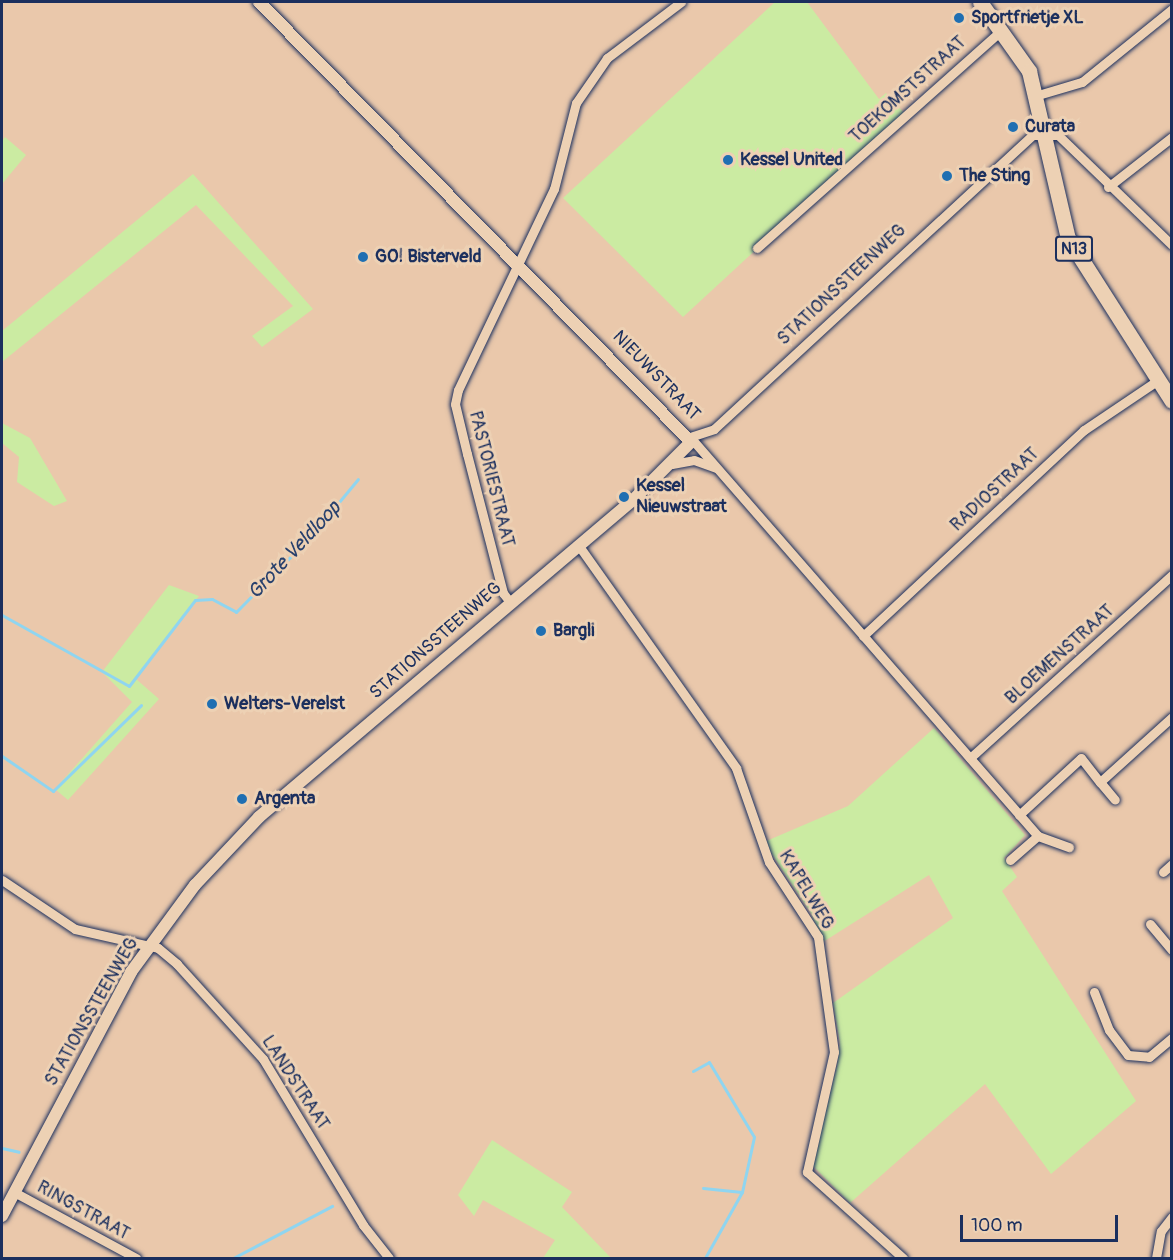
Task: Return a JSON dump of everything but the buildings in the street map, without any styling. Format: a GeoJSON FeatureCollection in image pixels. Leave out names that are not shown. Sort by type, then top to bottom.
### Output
{"type":"FeatureCollection","features":[{"type":"Feature","properties":{"kind":"main road","name":"N13"},"geometry":{"type":"LineString","coordinates":[[980,2],[1025,60],[1038,95],[1042,133],[1068,238],[1172,401]]}},
{"type":"Feature","properties":{"kind":"street","name":"NIEUWSTRAAT"},"geometry":{"type":"LineString","coordinates":[[259,2],[690,437],[1019,815]]}},
{"type":"Feature","properties":{"kind":"street","name":"PASTORIESTRAAT"},"geometry":{"type":"LineString","coordinates":[[510,602],[503,593],[455,404],[516,260],[559,177],[571,115],[582,93],[614,51],[681,2]]}},
{"type":"Feature","properties":{"kind":"street"},"geometry":{"type":"LineString","coordinates":[[1038,95],[1082,82],[1172,9]]}},
{"type":"Feature","properties":{"kind":"street","name":"TOEKOMSTSTRAAT"},"geometry":{"type":"LineString","coordinates":[[757,248],[1002,30]]}},
{"type":"Feature","properties":{"kind":"street"},"geometry":{"type":"LineString","coordinates":[[1042,133],[1058,135],[1108,187],[1172,245]]}},
{"type":"Feature","properties":{"kind":"street","name":"STATIONSSTEENWEG"},"geometry":{"type":"LineString","coordinates":[[2,1216],[150,946],[195,885],[260,817],[672,464],[690,446],[690,437],[714,429],[1023,141],[1042,133]]}},
{"type":"Feature","properties":{"kind":"street"},"geometry":{"type":"LineString","coordinates":[[1108,187],[1172,137]]}},
{"type":"Feature","properties":{"kind":"street","name":"RADIOSTRAAT"},"geometry":{"type":"LineString","coordinates":[[863,636],[1084,430],[1158,380]]}},
{"type":"Feature","properties":{"kind":"street"},"geometry":{"type":"LineString","coordinates":[[672,464],[694,460],[720,471]]}},
{"type":"Feature","properties":{"kind":"street","name":"KAPELWEG"},"geometry":{"type":"LineString","coordinates":[[579,546],[736,768],[769,862],[818,937],[834,1052],[807,1172],[903,1258]]}},
{"type":"Feature","properties":{"kind":"street","name":"BLOEMENSTRAAT"},"geometry":{"type":"LineString","coordinates":[[970,758],[1172,575]]}},
{"type":"Feature","properties":{"kind":"street"},"geometry":{"type":"LineString","coordinates":[[1100,782],[1172,717]]}},
{"type":"Feature","properties":{"kind":"street"},"geometry":{"type":"LineString","coordinates":[[1069,847],[1038,836],[1019,815],[1081,758],[1116,800]]}},
{"type":"Feature","properties":{"kind":"street"},"geometry":{"type":"LineString","coordinates":[[1010,860],[1038,836]]}},
{"type":"Feature","properties":{"kind":"street"},"geometry":{"type":"LineString","coordinates":[[1163,872],[1172,864]]}},
{"type":"Feature","properties":{"kind":"street"},"geometry":{"type":"LineString","coordinates":[[2,880],[75,929],[150,946]]}},
{"type":"Feature","properties":{"kind":"street"},"geometry":{"type":"LineString","coordinates":[[1150,924],[1172,950]]}},
{"type":"Feature","properties":{"kind":"street","name":"LANDSTRAAT"},"geometry":{"type":"LineString","coordinates":[[150,946],[177,964],[263,1059],[363,1225],[389,1258]]}},
{"type":"Feature","properties":{"kind":"street"},"geometry":{"type":"LineString","coordinates":[[1094,992],[1109,1030],[1128,1055],[1149,1057],[1172,1038]]}},
{"type":"Feature","properties":{"kind":"street","name":"RINGSTRAAT"},"geometry":{"type":"LineString","coordinates":[[14,1192],[136,1258]]}},
{"type":"Feature","properties":{"kind":"street"},"geometry":{"type":"LineString","coordinates":[[1156,1258],[1161,1231],[1172,1217]]}},
{"type":"Feature","properties":{"kind":"green space","name":"Kessel United"},"geometry":{"type":"Polygon","coordinates":[[[775,2],[807,2],[879,99],[886,93],[904,113],[683,317],[563,198],[775,2]]]}},
{"type":"Feature","properties":{"kind":"green space"},"geometry":{"type":"Polygon","coordinates":[[[5,137],[26,155],[2,184],[2,141],[5,137]]]}},
{"type":"Feature","properties":{"kind":"green space"},"geometry":{"type":"Polygon","coordinates":[[[193,174],[313,309],[262,347],[252,336],[293,306],[196,205],[2,362],[2,331],[193,174]]]}},
{"type":"Feature","properties":{"kind":"green space"},"geometry":{"type":"Polygon","coordinates":[[[2,423],[30,438],[67,501],[54,506],[17,482],[19,457],[2,443],[2,423]]]}},
{"type":"Feature","properties":{"kind":"green space"},"geometry":{"type":"Polygon","coordinates":[[[169,585],[199,596],[136,679],[159,699],[68,800],[55,789],[132,702],[102,672],[169,585]]]}},
{"type":"Feature","properties":{"kind":"green space"},"geometry":{"type":"Polygon","coordinates":[[[934,728],[1025,835],[1004,858],[1017,877],[1002,891],[1136,1101],[1051,1174],[985,1084],[850,1203],[812,1165],[837,1066],[840,1043],[833,1003],[953,918],[929,875],[823,942],[811,913],[764,842],[848,806],[934,728]]]}},
{"type":"Feature","properties":{"kind":"green space"},"geometry":{"type":"Polygon","coordinates":[[[492,1140],[572,1192],[562,1207],[611,1258],[543,1258],[555,1240],[483,1200],[474,1216],[458,1195],[492,1140]]]}},
{"type":"Feature","properties":{"kind":"waterway","name":"Grote Veldloop"},"geometry":{"type":"LineString","coordinates":[[2,615],[129,686],[195,600],[212,599],[236,612],[310,537],[358,479]]}},
{"type":"Feature","properties":{"kind":"waterway"},"geometry":{"type":"LineString","coordinates":[[2,756],[53,791],[141,705]]}},
{"type":"Feature","properties":{"kind":"waterway"},"geometry":{"type":"LineString","coordinates":[[693,1071],[709,1062],[754,1137],[742,1192],[705,1258]]}},
{"type":"Feature","properties":{"kind":"waterway"},"geometry":{"type":"LineString","coordinates":[[2,1148],[19,1152]]}},
{"type":"Feature","properties":{"kind":"waterway"},"geometry":{"type":"LineString","coordinates":[[703,1188],[742,1192]]}},
{"type":"Feature","properties":{"kind":"waterway"},"geometry":{"type":"LineString","coordinates":[[233,1258],[332,1206]]}},
{"type":"Feature","properties":{"kind":"place","name":"Sportfrietje XL"},"geometry":{"type":"Point","coordinates":[959,18]}},
{"type":"Feature","properties":{"kind":"place","name":"Curata"},"geometry":{"type":"Point","coordinates":[1013,127]}},
{"type":"Feature","properties":{"kind":"place","name":"Kessel United"},"geometry":{"type":"Point","coordinates":[728,160]}},
{"type":"Feature","properties":{"kind":"place","name":"The Sting"},"geometry":{"type":"Point","coordinates":[947,176]}},
{"type":"Feature","properties":{"kind":"place","name":"GO! Bisterveld"},"geometry":{"type":"Point","coordinates":[363,257]}},
{"type":"Feature","properties":{"kind":"place","name":"Kessel Nieuwstraat"},"geometry":{"type":"Point","coordinates":[624,497]}},
{"type":"Feature","properties":{"kind":"place","name":"Bargli"},"geometry":{"type":"Point","coordinates":[541,631]}},
{"type":"Feature","properties":{"kind":"place","name":"Welters-Verelst"},"geometry":{"type":"Point","coordinates":[212,704]}},
{"type":"Feature","properties":{"kind":"place","name":"Argenta"},"geometry":{"type":"Point","coordinates":[242,799]}}]}
